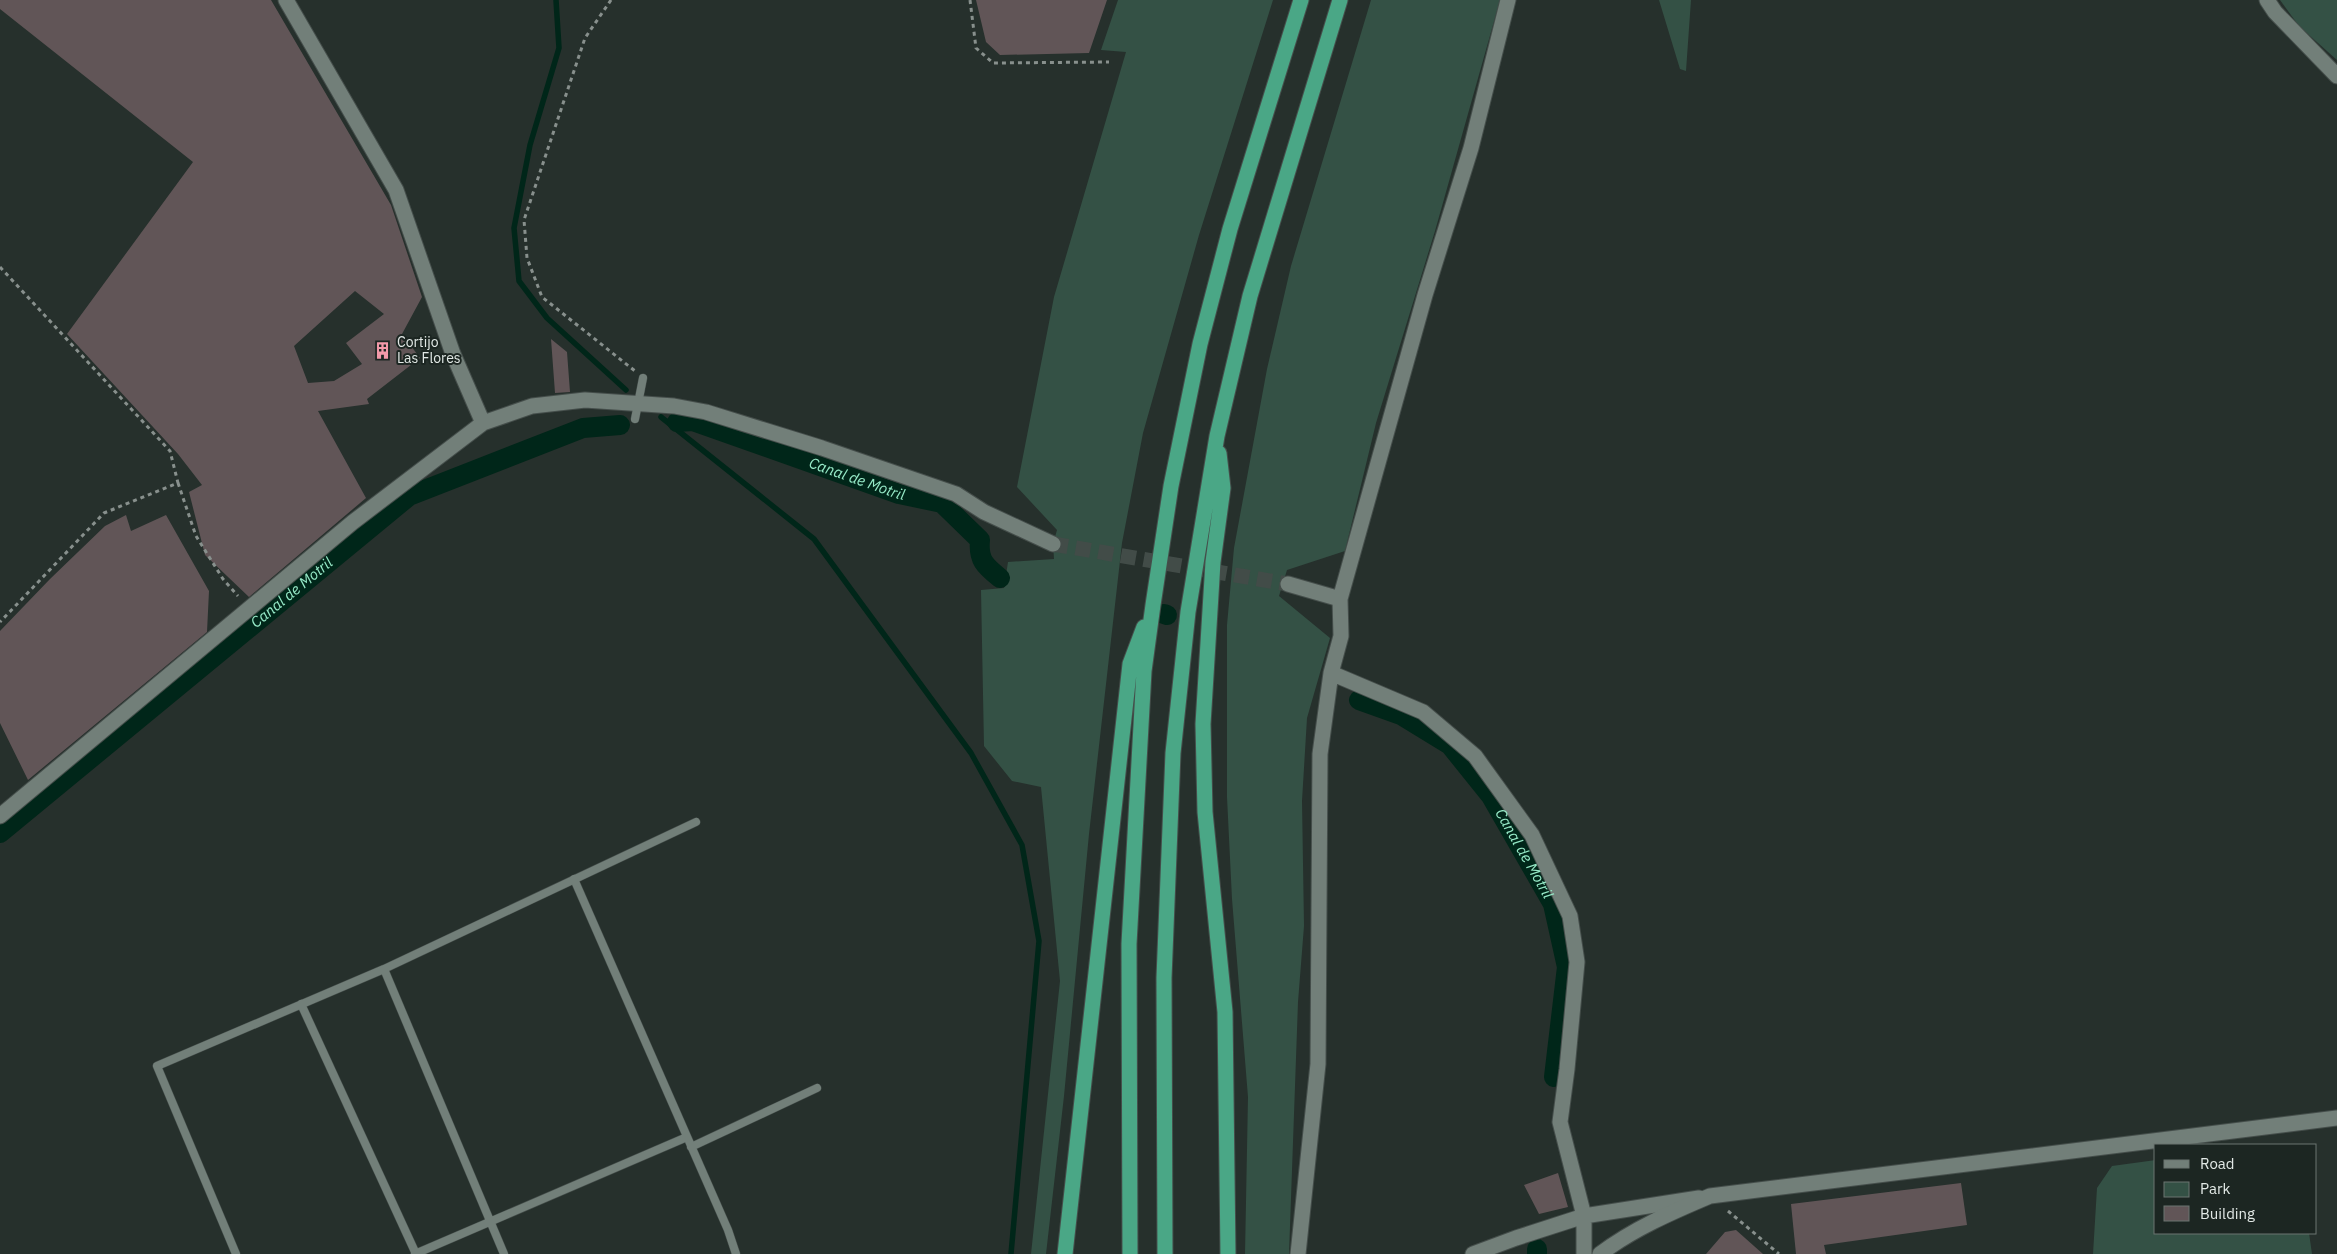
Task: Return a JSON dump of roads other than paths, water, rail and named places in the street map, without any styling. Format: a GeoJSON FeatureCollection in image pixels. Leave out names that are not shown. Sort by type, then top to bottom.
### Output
{"type":"FeatureCollection","features":[{"type":"Feature","properties":{"kind":"highway"},"geometry":{"type":"LineString","coordinates":[[1130,1254],[1128,944],[1144,671],[1153,605],[1171,486],[1200,344],[1230,229],[1301,0]]}},
{"type":"Feature","properties":{"kind":"highway"},"geometry":{"type":"LineString","coordinates":[[1165,1254],[1164,978],[1173,753],[1188,612],[1218,436],[1250,296],[1340,0]]}},
{"type":"Feature","properties":{"kind":"highway"},"geometry":{"type":"LineString","coordinates":[[1218,436],[1223,488],[1213,562],[1203,724],[1205,812],[1225,1012],[1228,1254]]}},
{"type":"Feature","properties":{"kind":"highway"},"geometry":{"type":"LineString","coordinates":[[1065,1254],[1130,664],[1153,605]]}},
{"type":"Feature","properties":{"kind":"street"},"geometry":{"type":"LineString","coordinates":[[286,0],[396,190],[453,354],[483,423]]}},
{"type":"Feature","properties":{"kind":"street"},"geometry":{"type":"LineString","coordinates":[[1298,1254],[1318,1064],[1320,754],[1331,673],[1341,636],[1340,599],[1425,295],[1471,148],[1508,0]]}},
{"type":"Feature","properties":{"kind":"street"},"geometry":{"type":"LineString","coordinates":[[2266,0],[2275,12],[2337,76]]}},
{"type":"Feature","properties":{"kind":"street"},"geometry":{"type":"LineString","coordinates":[[0,816],[353,522],[483,423],[541,405],[585,400],[674,406],[706,412],[822,448],[956,494],[984,512],[1053,544]]}},
{"type":"Feature","properties":{"kind":"street"},"geometry":{"type":"LineString","coordinates":[[1288,584],[1340,599]]}},
{"type":"Feature","properties":{"kind":"street"},"geometry":{"type":"LineString","coordinates":[[1331,673],[1423,712],[1475,756],[1532,835],[1570,916],[1577,962],[1560,1122],[1584,1216],[1584,1254]]}},
{"type":"Feature","properties":{"kind":"street"},"geometry":{"type":"LineString","coordinates":[[1473,1254],[1584,1216],[1710,1196],[2337,1118]]}},
{"type":"Feature","properties":{"kind":"street"},"geometry":{"type":"LineString","coordinates":[[1600,1254],[1614,1243],[1671,1213],[1710,1196]]}},
{"type":"Feature","properties":{"kind":"lane"},"geometry":{"type":"LineString","coordinates":[[635,419],[643,378]]}},
{"type":"Feature","properties":{"kind":"lane"},"geometry":{"type":"LineString","coordinates":[[236,1254],[157,1066],[384,969],[696,822]]}},
{"type":"Feature","properties":{"kind":"lane"},"geometry":{"type":"LineString","coordinates":[[574,879],[728,1230],[736,1254]]}},
{"type":"Feature","properties":{"kind":"lane"},"geometry":{"type":"LineString","coordinates":[[384,969],[504,1254]]}},
{"type":"Feature","properties":{"kind":"lane"},"geometry":{"type":"LineString","coordinates":[[301,1004],[416,1254],[687,1137]]}},
{"type":"Feature","properties":{"kind":"lane"},"geometry":{"type":"LineString","coordinates":[[691,1147],[818,1088]]}},
{"type":"Feature","properties":{"kind":"waterway"},"geometry":{"type":"LineString","coordinates":[[556,0],[559,48],[530,145],[514,228],[519,281],[547,318],[626,390]]}},
{"type":"Feature","properties":{"kind":"waterway"},"geometry":{"type":"LineString","coordinates":[[661,417],[814,539],[971,753],[1022,845],[1039,941],[1011,1254]]}},
{"type":"Feature","properties":{"kind":"waterway","name":"Canal de Motril"},"geometry":{"type":"LineString","coordinates":[[677,422],[693,421],[899,494],[942,503],[980,540],[981,558],[990,570],[1000,578]]}},
{"type":"Feature","properties":{"kind":"waterway","name":"Canal de Motril"},"geometry":{"type":"LineString","coordinates":[[0,833],[409,496],[583,428],[620,425]]}},
{"type":"Feature","properties":{"kind":"waterway","name":"Canal de Motril"},"geometry":{"type":"LineString","coordinates":[[1359,700],[1401,715],[1450,745],[1491,796],[1553,904],[1567,967],[1554,1077]]}},
{"type":"Feature","properties":{"kind":"waterway","name":"Canal de Motril"},"geometry":{"type":"LineString","coordinates":[[1537,1249],[1537,1254]]}},
{"type":"Feature","properties":{"kind":"tunnel"},"geometry":{"type":"LineString","coordinates":[[1053,544],[1288,584]]}},
{"type":"Feature","properties":{"kind":"place","name":"Cortijo Las Flores"},"geometry":{"type":"Point","coordinates":[383,350]}}]}
